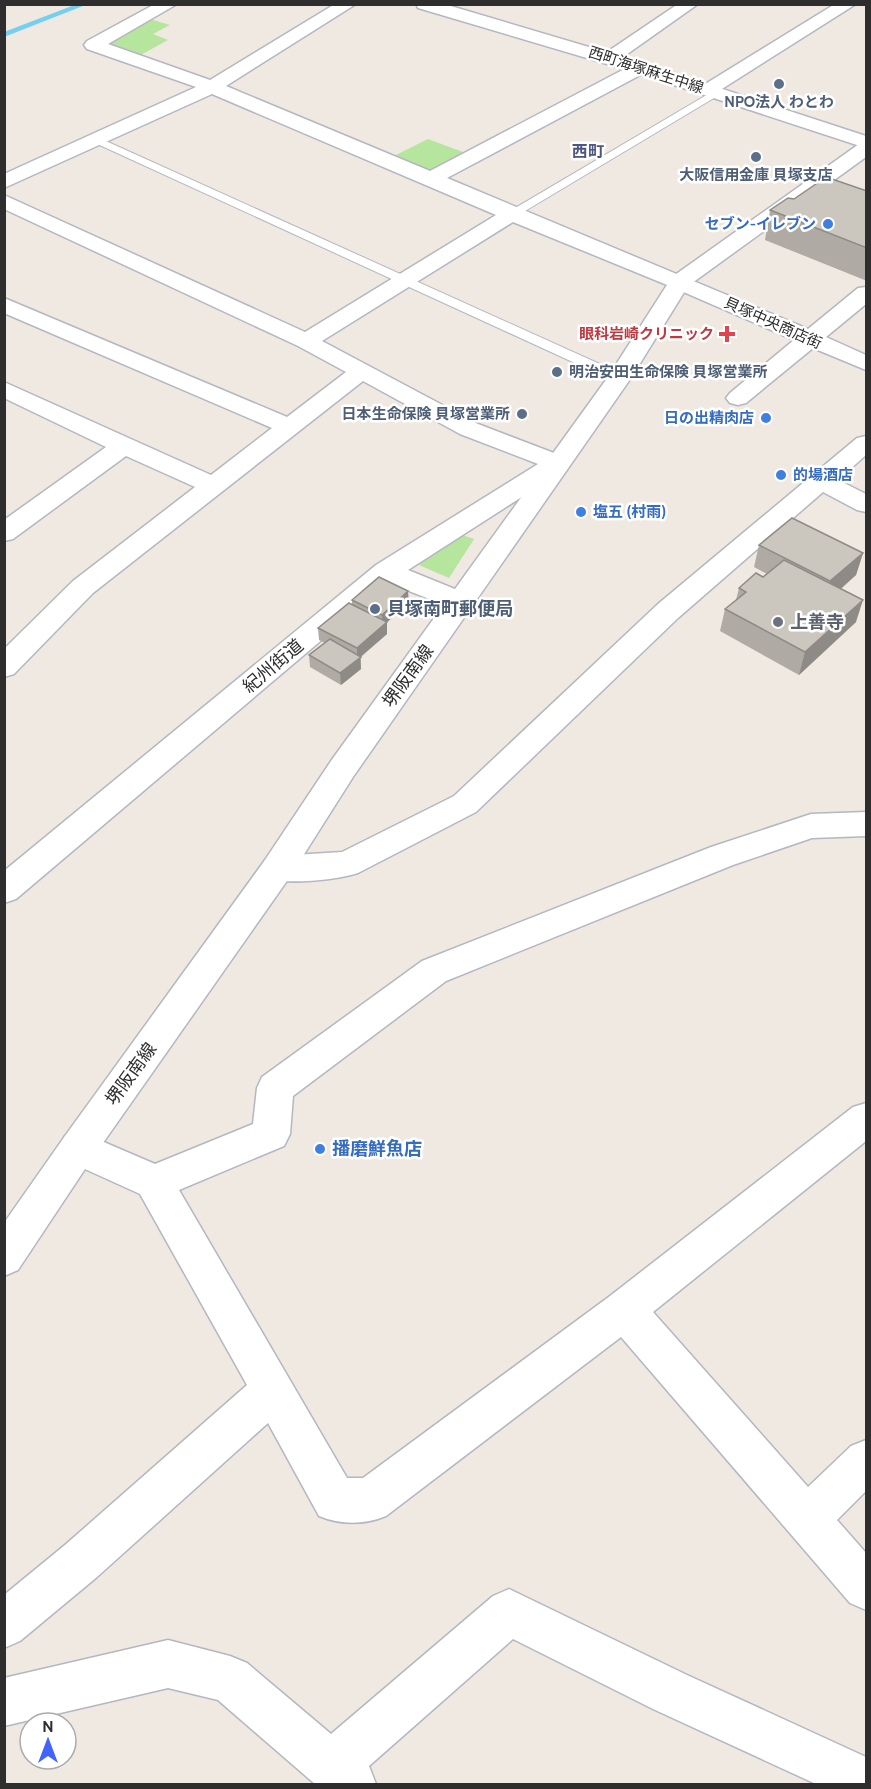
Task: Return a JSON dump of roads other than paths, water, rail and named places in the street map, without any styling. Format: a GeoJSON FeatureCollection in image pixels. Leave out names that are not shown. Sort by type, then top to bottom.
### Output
{"type":"FeatureCollection","features":[{"type":"Feature","properties":{"kind":"street","name":"貝塚中央商店街"},"geometry":{"type":"LineString","coordinates":[[169,4],[93,45],[212,87],[431,178],[510,214],[680,282],[867,363]]}},
{"type":"Feature","properties":{"kind":"street"},"geometry":{"type":"LineString","coordinates":[[4,182],[212,87],[348,4]]}},
{"type":"Feature","properties":{"kind":"street","name":"西町海塚麻生中線"},"geometry":{"type":"LineString","coordinates":[[424,4],[609,58],[867,142]]}},
{"type":"Feature","properties":{"kind":"street"},"geometry":{"type":"LineString","coordinates":[[609,58],[690,4]]}},
{"type":"Feature","properties":{"kind":"street"},"geometry":{"type":"LineString","coordinates":[[808,4],[847,12]]}},
{"type":"Feature","properties":{"kind":"street"},"geometry":{"type":"LineString","coordinates":[[712,91],[847,12]]}},
{"type":"Feature","properties":{"kind":"street"},"geometry":{"type":"LineString","coordinates":[[431,178],[640,68]]}},
{"type":"Feature","properties":{"kind":"street","name":"堺阪南線"},"geometry":{"type":"LineString","coordinates":[[4,1257],[78,1148],[277,869],[342,769],[619,378],[680,282],[867,148]]}},
{"type":"Feature","properties":{"kind":"street"},"geometry":{"type":"LineString","coordinates":[[4,201],[306,341],[469,429],[558,463]]}},
{"type":"Feature","properties":{"kind":"street"},"geometry":{"type":"LineString","coordinates":[[306,341],[510,214]]}},
{"type":"Feature","properties":{"kind":"street"},"geometry":{"type":"LineString","coordinates":[[738,398],[867,293]]}},
{"type":"Feature","properties":{"kind":"street"},"geometry":{"type":"LineString","coordinates":[[4,304],[290,427]]}},
{"type":"Feature","properties":{"kind":"street"},"geometry":{"type":"LineString","coordinates":[[4,667],[83,587],[362,371]]}},
{"type":"Feature","properties":{"kind":"street"},"geometry":{"type":"LineString","coordinates":[[4,389],[214,486]]}},
{"type":"Feature","properties":{"kind":"street"},"geometry":{"type":"LineString","coordinates":[[277,869],[347,864],[465,804],[668,611],[867,443]]}},
{"type":"Feature","properties":{"kind":"street"},"geometry":{"type":"LineString","coordinates":[[4,533],[124,446]]}},
{"type":"Feature","properties":{"kind":"street","name":"紀州街道"},"geometry":{"type":"LineString","coordinates":[[6,886],[386,571],[558,463]]}},
{"type":"Feature","properties":{"kind":"street"},"geometry":{"type":"LineString","coordinates":[[821,481],[867,504]]}},
{"type":"Feature","properties":{"kind":"street"},"geometry":{"type":"LineString","coordinates":[[386,571],[462,602]]}},
{"type":"Feature","properties":{"kind":"street"},"geometry":{"type":"LineString","coordinates":[[154,1182],[271,1134],[276,1088],[434,971],[722,856],[811,826],[867,824]]}},
{"type":"Feature","properties":{"kind":"street"},"geometry":{"type":"LineString","coordinates":[[78,1148],[154,1182],[335,1500],[370,1500],[624,1310],[867,1119]]}},
{"type":"Feature","properties":{"kind":"street"},"geometry":{"type":"LineString","coordinates":[[624,1310],[867,1587]]}},
{"type":"Feature","properties":{"kind":"street"},"geometry":{"type":"LineString","coordinates":[[4,1625],[81,1561],[273,1390]]}},
{"type":"Feature","properties":{"kind":"street"},"geometry":{"type":"LineString","coordinates":[[807,1519],[867,1461]]}},
{"type":"Feature","properties":{"kind":"street"},"geometry":{"type":"LineString","coordinates":[[4,1702],[168,1664],[230,1680],[342,1775],[509,1612],[670,1692],[867,1782]]}},
{"type":"Feature","properties":{"kind":"lane"},"geometry":{"type":"LineString","coordinates":[[510,214],[712,91]]}},
{"type":"Feature","properties":{"kind":"lane"},"geometry":{"type":"LineString","coordinates":[[97,140],[619,378]]}},
{"type":"Feature","properties":{"kind":"waterway"},"geometry":{"type":"LineString","coordinates":[[4,35],[85,4]]}},
{"type":"Feature","properties":{"kind":"place","name":"NPO法人 わとわ"},"geometry":{"type":"Point","coordinates":[779,84]}},
{"type":"Feature","properties":{"kind":"place","name":"大阪信用金庫 貝塚支店"},"geometry":{"type":"Point","coordinates":[756,157]}},
{"type":"Feature","properties":{"kind":"place","name":"セブン-イレブン"},"geometry":{"type":"Point","coordinates":[828,224]}},
{"type":"Feature","properties":{"kind":"place","name":"眼科岩崎クリニック"},"geometry":{"type":"Point","coordinates":[727,334]}},
{"type":"Feature","properties":{"kind":"place","name":"明治安田生命保険 貝塚営業所"},"geometry":{"type":"Point","coordinates":[557,372]}},
{"type":"Feature","properties":{"kind":"place","name":"日本生命保険 貝塚営業所"},"geometry":{"type":"Point","coordinates":[522,414]}},
{"type":"Feature","properties":{"kind":"place","name":"日の出精肉店"},"geometry":{"type":"Point","coordinates":[766,418]}},
{"type":"Feature","properties":{"kind":"place","name":"的場酒店"},"geometry":{"type":"Point","coordinates":[781,475]}},
{"type":"Feature","properties":{"kind":"place","name":"塩五 (村雨)"},"geometry":{"type":"Point","coordinates":[581,512]}},
{"type":"Feature","properties":{"kind":"place","name":"貝塚南町郵便局"},"geometry":{"type":"Point","coordinates":[375,609]}},
{"type":"Feature","properties":{"kind":"place","name":"上善寺"},"geometry":{"type":"Point","coordinates":[778,622]}},
{"type":"Feature","properties":{"kind":"place","name":"播磨鮮魚店"},"geometry":{"type":"Point","coordinates":[320,1149]}},
{"type":"Feature","properties":{"kind":"district","name":"西町"},"geometry":{"type":"Point","coordinates":[588,151]}}]}
